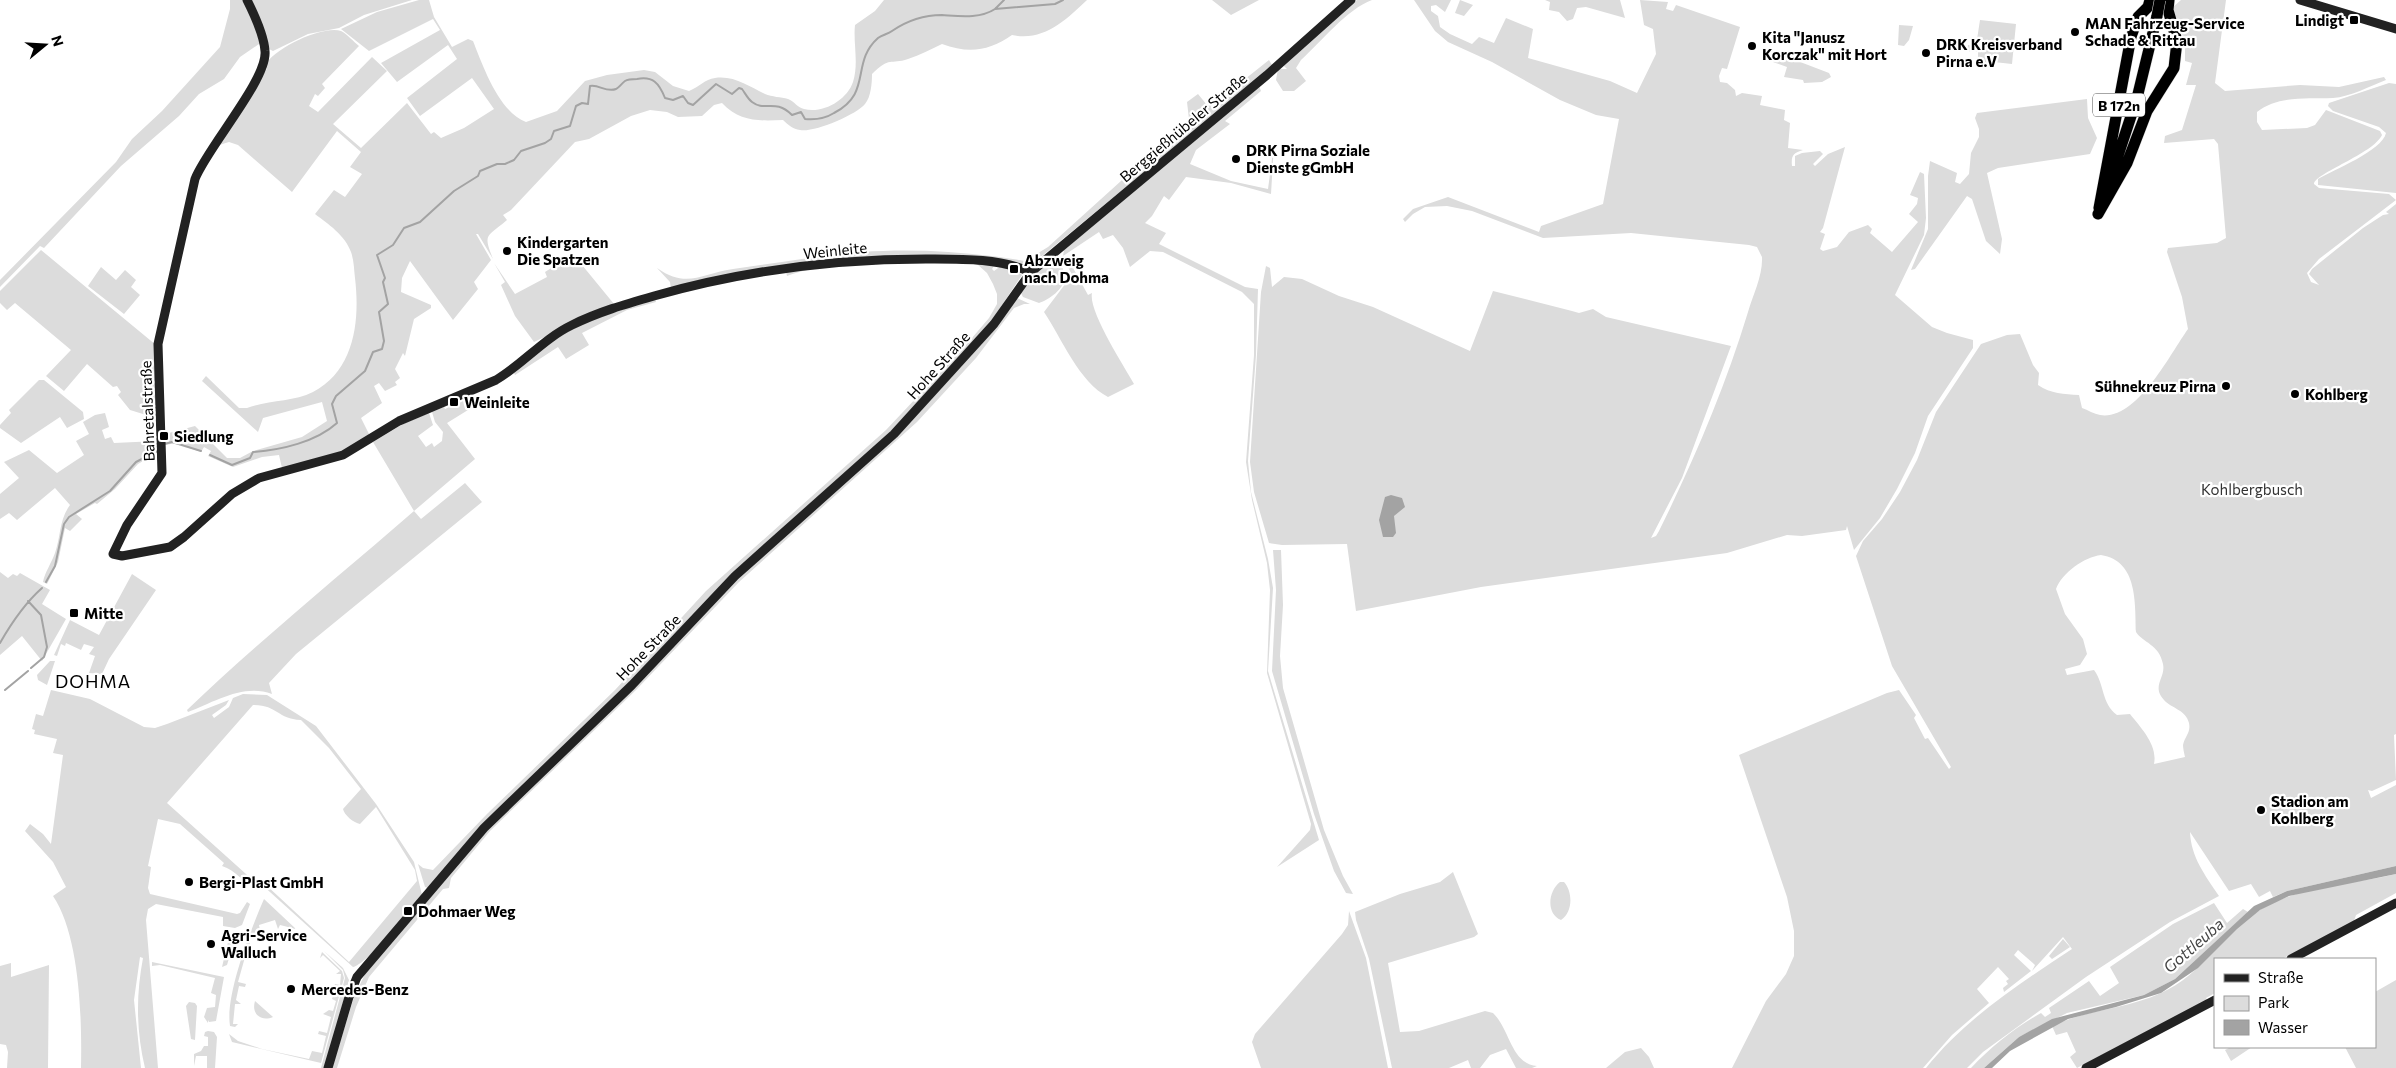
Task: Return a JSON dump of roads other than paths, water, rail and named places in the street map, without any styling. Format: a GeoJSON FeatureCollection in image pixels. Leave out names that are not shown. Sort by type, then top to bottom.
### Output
{"type":"FeatureCollection","features":[{"type":"Feature","properties":{"kind":"highway","name":"B 172n"},"geometry":{"type":"LineString","coordinates":[[2098,214],[2131,37],[2138,17],[2148,7],[2150,0]]}},
{"type":"Feature","properties":{"kind":"highway","name":"B 172n"},"geometry":{"type":"LineString","coordinates":[[2098,214],[2137,98],[2160,0]]}},
{"type":"Feature","properties":{"kind":"highway"},"geometry":{"type":"LineString","coordinates":[[2098,214],[2131,156],[2147,111],[2174,68],[2177,41],[2168,10],[2169,0]]}},
{"type":"Feature","properties":{"kind":"main road","name":"Bahretalstraße"},"geometry":{"type":"LineString","coordinates":[[113,554],[127,525],[162,473],[158,344],[198,170],[244,100],[265,60],[264,44],[247,0]]}},
{"type":"Feature","properties":{"kind":"main road","name":"Berggießhübeler Straße"},"geometry":{"type":"LineString","coordinates":[[1030,272],[1253,87],[1351,0]]}},
{"type":"Feature","properties":{"kind":"main road"},"geometry":{"type":"LineString","coordinates":[[2154,0],[2169,0]]}},
{"type":"Feature","properties":{"kind":"main road"},"geometry":{"type":"LineString","coordinates":[[2300,0],[2396,29]]}},
{"type":"Feature","properties":{"kind":"main road","name":"Weinleite"},"geometry":{"type":"LineString","coordinates":[[113,554],[122,556],[170,547],[244,486],[277,471],[350,451],[399,421],[500,378],[547,339],[571,325],[621,306],[727,277],[877,259],[980,260],[1009,265],[1030,272]]}},
{"type":"Feature","properties":{"kind":"main road","name":"Hohe Straße"},"geometry":{"type":"LineString","coordinates":[[328,1068],[349,997],[357,977],[484,828],[632,685],[735,576],[894,434],[994,324],[1030,272]]}},
{"type":"Feature","properties":{"kind":"main road"},"geometry":{"type":"LineString","coordinates":[[2293,958],[2396,903]]}},
{"type":"Feature","properties":{"kind":"main road"},"geometry":{"type":"LineString","coordinates":[[2086,1068],[2214,1001]]}},
{"type":"Feature","properties":{"kind":"water"},"geometry":{"type":"Polygon","coordinates":[[[1391,495],[1402,498],[1405,507],[1394,516],[1396,533],[1393,537],[1383,537],[1379,520],[1385,497],[1391,495]]]}},
{"type":"Feature","properties":{"kind":"water"},"geometry":{"type":"Polygon","coordinates":[[[2396,866],[2396,874],[2289,896],[2260,910],[2237,929],[2198,968],[2161,993],[2068,1019],[2010,1051],[1992,1068],[1984,1068],[2019,1037],[2052,1019],[2144,995],[2175,979],[2254,906],[2287,891],[2396,866]]]}},
{"type":"Feature","properties":{"kind":"waterway"},"geometry":{"type":"LineString","coordinates":[[995,9],[1004,0]]}},
{"type":"Feature","properties":{"kind":"waterway"},"geometry":{"type":"LineString","coordinates":[[210,455],[232,465],[250,458],[253,452],[286,447],[309,440],[329,430],[337,423],[332,404],[336,396],[365,371],[373,352],[382,349],[384,341],[379,312],[388,304],[383,282],[385,278],[377,255],[393,245],[404,228],[420,222],[454,191],[478,176],[480,171],[514,160],[521,151],[545,143],[551,139],[554,131],[570,126],[576,106],[582,103],[588,104],[590,86],[612,90],[628,80],[643,78],[655,82],[665,98],[673,100],[683,96],[688,103],[693,105],[716,84],[732,94],[739,88],[742,89],[751,101],[757,105],[780,107],[792,115],[801,112],[805,119],[820,118],[831,115],[846,105],[858,87],[865,57],[870,48],[878,38],[904,24],[928,16],[976,16],[995,9],[1055,4],[1063,0]]}},
{"type":"Feature","properties":{"kind":"waterway"},"geometry":{"type":"LineString","coordinates":[[164,444],[172,442],[201,451]]}},
{"type":"Feature","properties":{"kind":"waterway"},"geometry":{"type":"LineString","coordinates":[[46,582],[55,566],[64,524],[69,517],[110,491],[136,462],[157,451]]}},
{"type":"Feature","properties":{"kind":"waterway"},"geometry":{"type":"LineString","coordinates":[[0,643],[19,614],[42,588]]}},
{"type":"Feature","properties":{"kind":"waterway"},"geometry":{"type":"LineString","coordinates":[[28,601],[41,615],[47,647],[44,657],[31,668]]}},
{"type":"Feature","properties":{"kind":"waterway"},"geometry":{"type":"LineString","coordinates":[[5,690],[28,671]]}},
{"type":"Feature","properties":{"kind":"place","name":"Lindigt"},"geometry":{"type":"Point","coordinates":[2354,20]}},
{"type":"Feature","properties":{"kind":"place","name":"MAN Fahrzeug-Service Schade & Rittau"},"geometry":{"type":"Point","coordinates":[2075,32]}},
{"type":"Feature","properties":{"kind":"place","name":"Kita \"Janusz Korczak\" mit Hort"},"geometry":{"type":"Point","coordinates":[1752,46]}},
{"type":"Feature","properties":{"kind":"place","name":"DRK Kreisverband Pirna e.V"},"geometry":{"type":"Point","coordinates":[1926,53]}},
{"type":"Feature","properties":{"kind":"place","name":"DRK Pirna Soziale Dienste gGmbH"},"geometry":{"type":"Point","coordinates":[1236,159]}},
{"type":"Feature","properties":{"kind":"place","name":"Kindergarten Die Spatzen"},"geometry":{"type":"Point","coordinates":[507,251]}},
{"type":"Feature","properties":{"kind":"place","name":"Abzweig nach Dohma"},"geometry":{"type":"Point","coordinates":[1014,269]}},
{"type":"Feature","properties":{"kind":"place","name":"Sühnekreuz Pirna"},"geometry":{"type":"Point","coordinates":[2226,386]}},
{"type":"Feature","properties":{"kind":"place","name":"Kohlberg"},"geometry":{"type":"Point","coordinates":[2295,394]}},
{"type":"Feature","properties":{"kind":"place","name":"Weinleite"},"geometry":{"type":"Point","coordinates":[454,402]}},
{"type":"Feature","properties":{"kind":"place","name":"Siedlung"},"geometry":{"type":"Point","coordinates":[164,436]}},
{"type":"Feature","properties":{"kind":"place","name":"Mitte"},"geometry":{"type":"Point","coordinates":[74,613]}},
{"type":"Feature","properties":{"kind":"place","name":"Stadion am Kohlberg"},"geometry":{"type":"Point","coordinates":[2261,810]}},
{"type":"Feature","properties":{"kind":"place","name":"Bergi-Plast GmbH"},"geometry":{"type":"Point","coordinates":[189,882]}},
{"type":"Feature","properties":{"kind":"place","name":"Dohmaer Weg"},"geometry":{"type":"Point","coordinates":[408,911]}},
{"type":"Feature","properties":{"kind":"place","name":"Agri-Service Walluch"},"geometry":{"type":"Point","coordinates":[211,944]}},
{"type":"Feature","properties":{"kind":"place","name":"Mercedes-Benz"},"geometry":{"type":"Point","coordinates":[291,989]}},
{"type":"Feature","properties":{"kind":"district","name":"DOHMA"},"geometry":{"type":"Point","coordinates":[93,681]}},
{"type":"Feature","properties":{"kind":"park label","name":"Kohlbergbusch"},"geometry":{"type":"Point","coordinates":[2252,489]}},
{"type":"Feature","properties":{"kind":"water label","name":"Gottleuba"},"geometry":{"type":"Point","coordinates":[2193,945]}}]}
